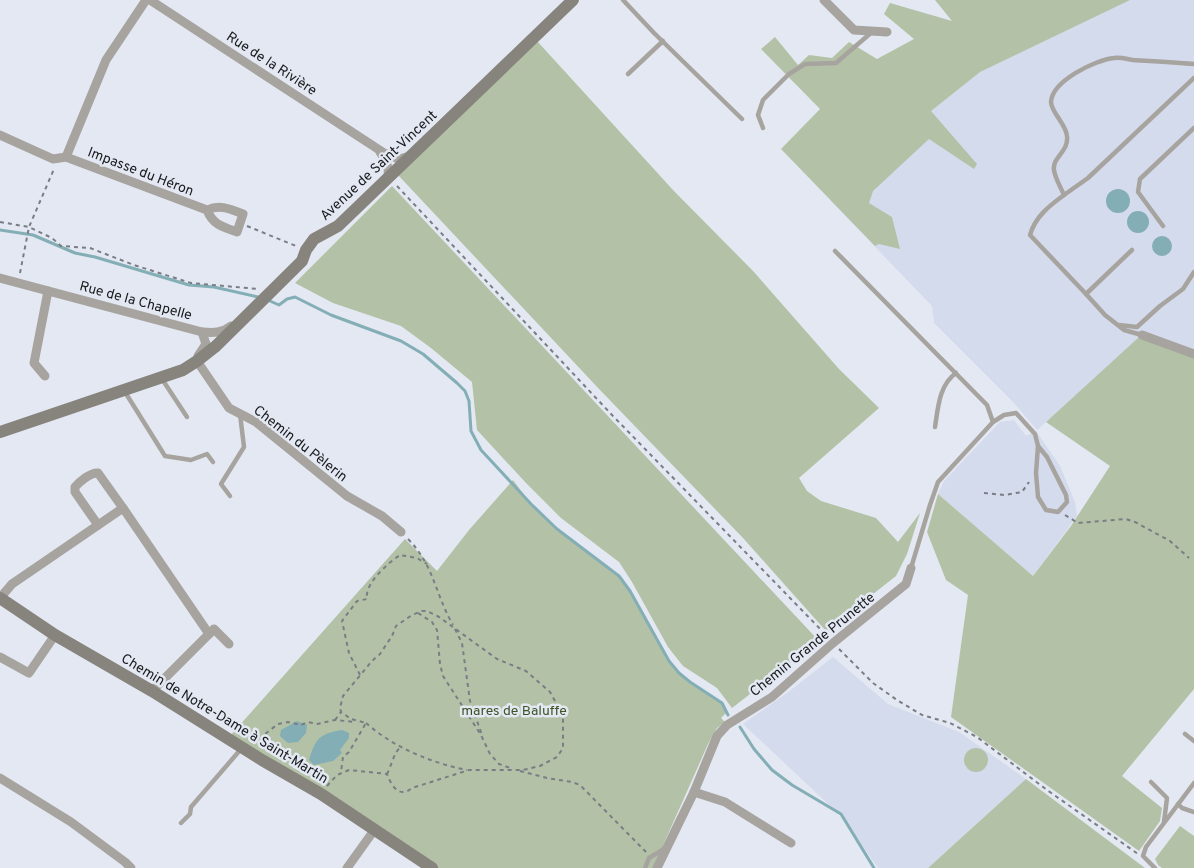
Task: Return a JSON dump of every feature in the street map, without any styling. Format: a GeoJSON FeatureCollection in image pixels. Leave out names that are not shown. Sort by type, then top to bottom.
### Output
{"type":"FeatureCollection","features":[{"type":"Feature","properties":{"kind":"street"},"geometry":{"type":"LineString","coordinates":[[63,157],[106,60],[146,0]]}},
{"type":"Feature","properties":{"kind":"street","name":"Rue de la Rivière"},"geometry":{"type":"LineString","coordinates":[[150,0],[379,150],[399,160],[413,154]]}},
{"type":"Feature","properties":{"kind":"street","name":"Avenue de Saint-Vincent"},"geometry":{"type":"LineString","coordinates":[[0,432],[183,370],[197,361],[216,346],[302,261],[306,250],[314,239],[338,226],[573,0]]}},
{"type":"Feature","properties":{"kind":"street"},"geometry":{"type":"LineString","coordinates":[[824,0],[854,30],[887,32]]}},
{"type":"Feature","properties":{"kind":"street","name":"Impasse du Héron"},"geometry":{"type":"LineString","coordinates":[[0,136],[53,159],[63,157],[207,210],[215,206],[243,214],[237,232],[218,225],[211,220],[207,210]]}},
{"type":"Feature","properties":{"kind":"street"},"geometry":{"type":"LineString","coordinates":[[379,150],[388,167],[388,178]]}},
{"type":"Feature","properties":{"kind":"street","name":"Rue de la Chapelle"},"geometry":{"type":"LineString","coordinates":[[0,278],[202,332],[215,333],[224,331],[249,309],[258,304]]}},
{"type":"Feature","properties":{"kind":"street"},"geometry":{"type":"LineString","coordinates":[[45,376],[34,364],[48,291]]}},
{"type":"Feature","properties":{"kind":"street","name":"Avenue de Saint-Vincent"},"geometry":{"type":"LineString","coordinates":[[183,370],[203,350],[206,341],[202,332]]}},
{"type":"Feature","properties":{"kind":"street"},"geometry":{"type":"LineString","coordinates":[[1142,335],[1194,354]]}},
{"type":"Feature","properties":{"kind":"street","name":"Chemin du Pèlerin"},"geometry":{"type":"LineString","coordinates":[[197,361],[229,408],[256,422],[347,496],[382,516],[401,532]]}},
{"type":"Feature","properties":{"kind":"street"},"geometry":{"type":"LineString","coordinates":[[98,526],[76,492],[75,487],[94,472],[100,473],[209,634]]}},
{"type":"Feature","properties":{"kind":"street"},"geometry":{"type":"LineString","coordinates":[[0,598],[12,584],[123,508]]}},
{"type":"Feature","properties":{"kind":"street","name":"Chemin Grande Prunette"},"geometry":{"type":"LineString","coordinates":[[657,868],[664,850],[694,792],[717,736],[727,725],[772,697],[833,643],[906,584],[911,568]]}},
{"type":"Feature","properties":{"kind":"street","name":"Chemin de Notre-Dame à Saint-Martin"},"geometry":{"type":"LineString","coordinates":[[0,598],[55,635],[152,690],[242,748],[321,794],[432,868]]}},
{"type":"Feature","properties":{"kind":"street"},"geometry":{"type":"LineString","coordinates":[[152,690],[214,629],[229,644]]}},
{"type":"Feature","properties":{"kind":"street"},"geometry":{"type":"LineString","coordinates":[[0,657],[29,673],[55,635]]}},
{"type":"Feature","properties":{"kind":"street"},"geometry":{"type":"LineString","coordinates":[[0,778],[71,822],[131,868]]}},
{"type":"Feature","properties":{"kind":"street"},"geometry":{"type":"LineString","coordinates":[[694,792],[726,802],[791,843]]}},
{"type":"Feature","properties":{"kind":"street"},"geometry":{"type":"LineString","coordinates":[[347,868],[375,830]]}},
{"type":"Feature","properties":{"kind":"lane"},"geometry":{"type":"LineString","coordinates":[[622,0],[742,119]]}},
{"type":"Feature","properties":{"kind":"lane"},"geometry":{"type":"LineString","coordinates":[[763,128],[758,115],[763,100],[789,74],[805,64],[836,63],[873,31]]}},
{"type":"Feature","properties":{"kind":"lane"},"geometry":{"type":"LineString","coordinates":[[628,74],[663,41]]}},
{"type":"Feature","properties":{"kind":"lane"},"geometry":{"type":"LineString","coordinates":[[1064,195],[1054,170],[1055,162],[1067,146],[1067,134],[1051,106],[1051,99],[1069,77],[1114,57],[1194,64]]}},
{"type":"Feature","properties":{"kind":"lane"},"geometry":{"type":"LineString","coordinates":[[1142,335],[1124,330],[1105,315],[1030,235],[1033,224],[1051,204],[1088,178],[1194,78]]}},
{"type":"Feature","properties":{"kind":"lane"},"geometry":{"type":"LineString","coordinates":[[1163,226],[1138,192],[1138,185],[1140,179],[1194,128]]}},
{"type":"Feature","properties":{"kind":"lane"},"geometry":{"type":"LineString","coordinates":[[1086,294],[1132,250]]}},
{"type":"Feature","properties":{"kind":"lane"},"geometry":{"type":"LineString","coordinates":[[835,251],[987,405],[993,422]]}},
{"type":"Feature","properties":{"kind":"lane"},"geometry":{"type":"LineString","coordinates":[[1117,325],[1137,327],[1160,306],[1183,289],[1194,272]]}},
{"type":"Feature","properties":{"kind":"lane"},"geometry":{"type":"LineString","coordinates":[[935,427],[940,397],[949,378],[956,373]]}},
{"type":"Feature","properties":{"kind":"lane"},"geometry":{"type":"LineString","coordinates":[[161,377],[187,417]]}},
{"type":"Feature","properties":{"kind":"lane"},"geometry":{"type":"LineString","coordinates":[[124,391],[165,456],[191,460],[207,454],[214,462]]}},
{"type":"Feature","properties":{"kind":"lane"},"geometry":{"type":"LineString","coordinates":[[911,568],[938,482],[993,422],[1004,415],[1016,413],[1035,434],[1038,446],[1036,473],[1038,497],[1046,510],[1058,512],[1067,502],[1066,495],[1047,457],[1038,446]]}},
{"type":"Feature","properties":{"kind":"lane"},"geometry":{"type":"LineString","coordinates":[[230,496],[221,484],[244,447],[240,414]]}},
{"type":"Feature","properties":{"kind":"lane"},"geometry":{"type":"LineString","coordinates":[[1185,734],[1194,741]]}},
{"type":"Feature","properties":{"kind":"lane"},"geometry":{"type":"LineString","coordinates":[[181,823],[190,814],[191,807],[242,748]]}},
{"type":"Feature","properties":{"kind":"lane"},"geometry":{"type":"LineString","coordinates":[[1151,782],[1166,798],[1164,823]]}},
{"type":"Feature","properties":{"kind":"lane"},"geometry":{"type":"LineString","coordinates":[[1155,868],[1143,856],[1146,847],[1194,783]]}},
{"type":"Feature","properties":{"kind":"lane"},"geometry":{"type":"LineString","coordinates":[[1178,804],[1182,808],[1194,812]]}},
{"type":"Feature","properties":{"kind":"lane"},"geometry":{"type":"LineString","coordinates":[[645,868],[650,858],[664,850]]}},
{"type":"Feature","properties":{"kind":"path"},"geometry":{"type":"LineString","coordinates":[[18,283],[29,227],[63,157]]}},
{"type":"Feature","properties":{"kind":"path"},"geometry":{"type":"LineString","coordinates":[[388,178],[612,415],[874,683],[922,715],[950,723],[977,737],[1146,860]]}},
{"type":"Feature","properties":{"kind":"path"},"geometry":{"type":"LineString","coordinates":[[0,222],[29,227],[52,238],[61,246],[90,248],[134,265],[191,283],[273,290]]}},
{"type":"Feature","properties":{"kind":"path"},"geometry":{"type":"LineString","coordinates":[[241,224],[297,246]]}},
{"type":"Feature","properties":{"kind":"path"},"geometry":{"type":"LineString","coordinates":[[984,493],[1005,495],[1022,492],[1036,473]]}},
{"type":"Feature","properties":{"kind":"path"},"geometry":{"type":"LineString","coordinates":[[1058,512],[1078,523],[1126,519],[1170,541],[1189,558]]}},
{"type":"Feature","properties":{"kind":"path"},"geometry":{"type":"LineString","coordinates":[[401,532],[416,547],[429,565],[444,609],[462,643],[470,701],[484,742]]}},
{"type":"Feature","properties":{"kind":"path"},"geometry":{"type":"LineString","coordinates":[[360,675],[349,652],[342,621],[357,601],[367,600],[366,593],[368,589],[386,565],[400,555],[416,558],[429,565]]}},
{"type":"Feature","properties":{"kind":"path"},"geometry":{"type":"LineString","coordinates":[[335,720],[341,712],[341,700],[360,675],[380,654],[396,626],[405,619],[427,611],[454,627],[497,659],[526,671],[550,692],[563,715],[563,748],[557,758],[540,766],[516,770],[469,770],[446,766],[401,747],[388,740],[366,723],[351,719],[341,712]]}},
{"type":"Feature","properties":{"kind":"path"},"geometry":{"type":"LineString","coordinates":[[418,613],[432,622],[437,630],[443,676],[490,754],[499,764],[547,778],[572,782],[580,786],[637,841],[650,858]]}},
{"type":"Feature","properties":{"kind":"path"},"geometry":{"type":"LineString","coordinates":[[262,760],[267,742],[265,734],[278,724],[288,722],[301,725],[308,722],[317,724],[335,720],[366,723]]}},
{"type":"Feature","properties":{"kind":"path"},"geometry":{"type":"LineString","coordinates":[[341,772],[343,757],[349,752],[366,723]]}},
{"type":"Feature","properties":{"kind":"path"},"geometry":{"type":"LineString","coordinates":[[387,774],[393,763],[396,750],[401,747]]}},
{"type":"Feature","properties":{"kind":"path"},"geometry":{"type":"LineString","coordinates":[[321,794],[341,772],[349,770],[387,774]]}},
{"type":"Feature","properties":{"kind":"path"},"geometry":{"type":"LineString","coordinates":[[387,774],[394,789],[399,792],[408,791],[412,788],[469,770]]}},
{"type":"Feature","properties":{"kind":"shaded area"},"geometry":{"type":"Polygon","coordinates":[[[1110,0],[1194,0],[1194,351],[1146,332],[1037,430],[1014,403],[934,323],[932,306],[831,201],[905,81],[1110,0]]]}},
{"type":"Feature","properties":{"kind":"shaded area"},"geometry":{"type":"Polygon","coordinates":[[[1118,189],[1123,190],[1129,196],[1129,206],[1123,212],[1118,213],[1113,212],[1107,206],[1106,201],[1107,196],[1113,190],[1118,189]]]}},
{"type":"Feature","properties":{"kind":"shaded area"},"geometry":{"type":"Polygon","coordinates":[[[1138,211],[1146,214],[1149,222],[1146,230],[1138,233],[1130,230],[1127,222],[1130,214],[1138,211]]]}},
{"type":"Feature","properties":{"kind":"shaded area"},"geometry":{"type":"Polygon","coordinates":[[[1162,236],[1169,239],[1172,246],[1169,253],[1162,256],[1155,253],[1152,246],[1155,239],[1162,236]]]}},
{"type":"Feature","properties":{"kind":"shaded area"},"geometry":{"type":"Polygon","coordinates":[[[1014,420],[1026,436],[1036,431],[1060,466],[1075,502],[1077,516],[1033,576],[938,494],[944,481],[1000,422],[1014,420]]]}},
{"type":"Feature","properties":{"kind":"shaded area"},"geometry":{"type":"Polygon","coordinates":[[[833,657],[888,704],[959,732],[1026,779],[928,868],[878,868],[842,817],[743,724],[833,657]]]}},
{"type":"Feature","properties":{"kind":"shaded area"},"geometry":{"type":"Polygon","coordinates":[[[297,721],[307,725],[306,733],[298,742],[288,743],[280,736],[281,730],[297,721]]]}},
{"type":"Feature","properties":{"kind":"shaded area"},"geometry":{"type":"Polygon","coordinates":[[[342,730],[349,733],[349,738],[340,750],[342,753],[333,761],[314,765],[309,760],[316,742],[323,735],[342,730]]]}},
{"type":"Feature","properties":{"kind":"green space"},"geometry":{"type":"Polygon","coordinates":[[[935,0],[1130,0],[980,72],[931,111],[977,164],[974,169],[929,139],[873,191],[869,203],[892,217],[900,249],[879,244],[875,246],[781,149],[820,109],[761,49],[775,37],[798,65],[809,55],[832,58],[849,42],[877,59],[914,39],[884,14],[890,3],[952,21],[935,0]]]}},
{"type":"Feature","properties":{"kind":"green space"},"geometry":{"type":"Polygon","coordinates":[[[537,41],[673,190],[754,272],[839,369],[879,408],[799,478],[807,491],[821,501],[876,518],[898,542],[920,513],[907,554],[896,576],[826,631],[743,538],[600,390],[398,175],[537,41]]]}},
{"type":"Feature","properties":{"kind":"green space"},"geometry":{"type":"Polygon","coordinates":[[[392,186],[819,641],[732,708],[717,688],[683,666],[668,647],[619,562],[561,518],[477,430],[472,382],[401,326],[333,303],[295,283],[392,186]]]}},
{"type":"Feature","properties":{"kind":"green space"},"geometry":{"type":"Polygon","coordinates":[[[1138,338],[1194,356],[1194,689],[1122,776],[1162,808],[1160,821],[1139,851],[951,717],[968,595],[946,580],[927,532],[938,494],[1033,576],[1071,526],[1110,466],[1046,422],[1138,338]]]}},
{"type":"Feature","properties":{"kind":"green space","name":"mares de Baluffe"},"geometry":{"type":"Polygon","coordinates":[[[513,480],[531,504],[557,529],[619,576],[630,591],[669,661],[690,682],[722,703],[726,713],[721,718],[725,722],[717,728],[708,744],[653,868],[436,868],[230,736],[405,539],[437,571],[469,530],[513,480]]]}},
{"type":"Feature","properties":{"kind":"green space"},"geometry":{"type":"Polygon","coordinates":[[[976,748],[981,749],[987,755],[987,765],[981,771],[976,772],[971,771],[965,765],[964,760],[965,755],[971,749],[976,748]]]}},
{"type":"Feature","properties":{"kind":"green space"},"geometry":{"type":"Polygon","coordinates":[[[1026,779],[1145,868],[928,868],[1026,779]]]}},
{"type":"Feature","properties":{"kind":"green space"},"geometry":{"type":"Polygon","coordinates":[[[1180,826],[1194,836],[1194,868],[1162,868],[1155,859],[1180,826]]]}},
{"type":"Feature","properties":{"kind":"waterway"},"geometry":{"type":"LineString","coordinates":[[0,230],[33,235],[75,253],[95,257],[189,285],[214,287],[258,297]]}},
{"type":"Feature","properties":{"kind":"waterway"},"geometry":{"type":"LineString","coordinates":[[270,301],[279,305],[287,299],[295,297],[331,315],[401,341],[423,354],[457,383],[465,391],[469,401],[471,431],[481,450],[557,529],[619,576],[630,591],[669,661],[690,682],[722,703],[728,715]]}},
{"type":"Feature","properties":{"kind":"waterway"},"geometry":{"type":"LineString","coordinates":[[740,727],[754,749],[772,770],[792,785],[841,814],[874,868]]}}]}
